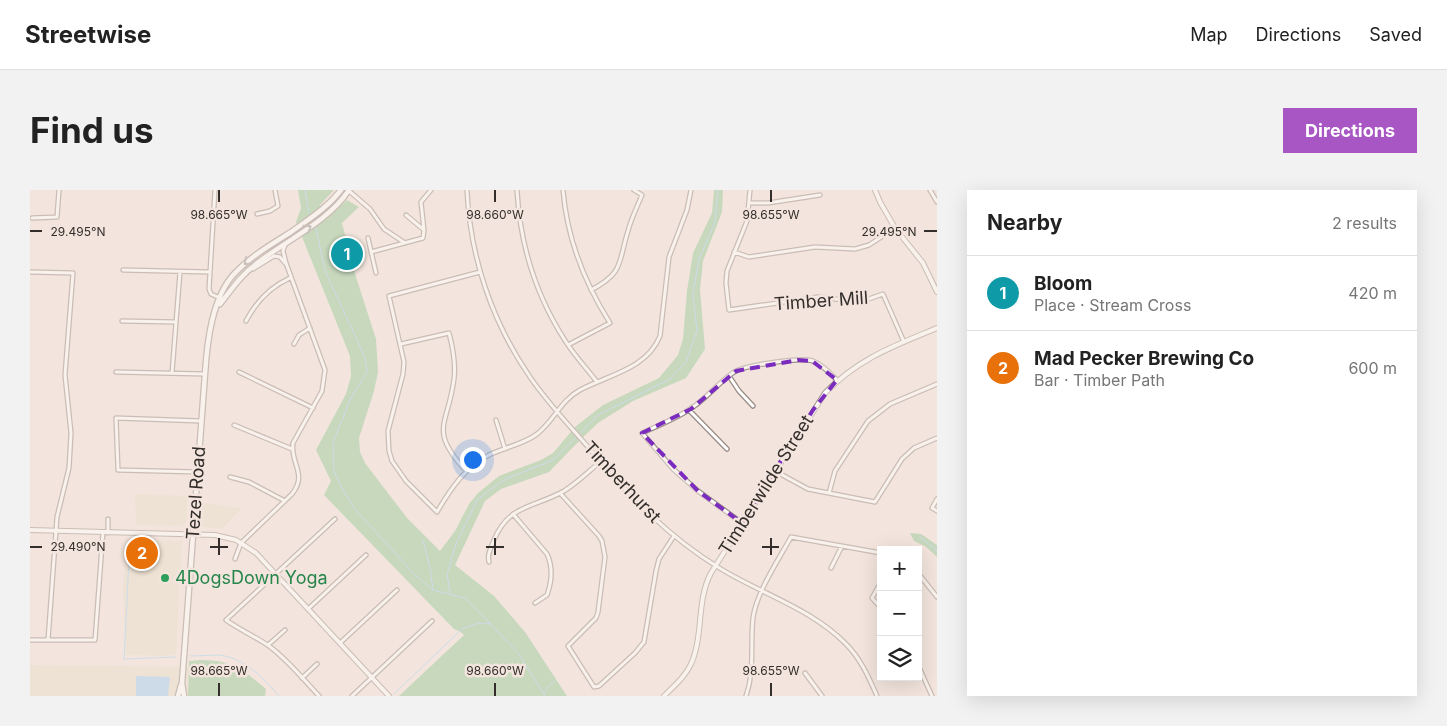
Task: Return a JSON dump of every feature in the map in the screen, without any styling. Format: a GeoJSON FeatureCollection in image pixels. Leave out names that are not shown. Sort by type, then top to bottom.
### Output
{"type":"FeatureCollection","features":[{"type":"Feature","properties":{"kind":"main road","name":"Tezel Road"},"geometry":{"type":"LineString","coordinates":[[178,696],[182,683],[209,335],[223,290],[229,280],[243,265],[320,212],[341,190]]}},
{"type":"Feature","properties":{"kind":"main road","name":"Tezel Road"},"geometry":{"type":"LineString","coordinates":[[221,299],[255,264],[326,215],[348,190]]}},
{"type":"Feature","properties":{"kind":"main road","name":"Tezel Road"},"geometry":{"type":"LineString","coordinates":[[182,683],[184,696]]}},
{"type":"Feature","properties":{"kind":"street"},"geometry":{"type":"LineString","coordinates":[[32,218],[57,218],[59,190]]}},
{"type":"Feature","properties":{"kind":"street"},"geometry":{"type":"LineString","coordinates":[[215,190],[208,290],[211,294],[221,299]]}},
{"type":"Feature","properties":{"kind":"street"},"geometry":{"type":"LineString","coordinates":[[257,214],[270,211],[278,206],[275,190]]}},
{"type":"Feature","properties":{"kind":"street"},"geometry":{"type":"LineString","coordinates":[[348,190],[370,209],[384,229],[405,244]]}},
{"type":"Feature","properties":{"kind":"street"},"geometry":{"type":"LineString","coordinates":[[371,252],[423,238],[421,202],[430,190]]}},
{"type":"Feature","properties":{"kind":"street","name":"Timberhurst"},"geometry":{"type":"LineString","coordinates":[[467,190],[471,227],[480,272],[488,297],[513,349],[530,378],[600,462],[648,514],[674,536],[716,565],[816,620],[836,635],[847,645],[862,665],[877,696]]}},
{"type":"Feature","properties":{"kind":"street"},"geometry":{"type":"LineString","coordinates":[[517,190],[520,227],[532,271],[551,316],[568,345],[597,382]]}},
{"type":"Feature","properties":{"kind":"street"},"geometry":{"type":"LineString","coordinates":[[563,190],[573,246],[591,290],[610,323],[568,345]]}},
{"type":"Feature","properties":{"kind":"street"},"geometry":{"type":"LineString","coordinates":[[591,290],[608,281],[617,269],[631,221],[642,195],[634,190]]}},
{"type":"Feature","properties":{"kind":"street"},"geometry":{"type":"LineString","coordinates":[[480,272],[389,296],[404,357],[403,374],[388,431],[388,446],[392,461],[399,471],[437,512],[449,492],[466,471],[481,460],[505,448],[532,438],[544,428],[571,396],[643,360],[657,343],[662,327],[669,257],[687,210],[690,190]]}},
{"type":"Feature","properties":{"kind":"street"},"geometry":{"type":"LineString","coordinates":[[750,190],[747,221],[734,252],[749,257],[815,247],[855,249],[869,245],[895,228]]}},
{"type":"Feature","properties":{"kind":"street"},"geometry":{"type":"LineString","coordinates":[[875,190],[895,228],[923,263],[937,292]]}},
{"type":"Feature","properties":{"kind":"street"},"geometry":{"type":"LineString","coordinates":[[930,190],[937,202]]}},
{"type":"Feature","properties":{"kind":"street"},"geometry":{"type":"LineString","coordinates":[[749,203],[768,203],[820,195]]}},
{"type":"Feature","properties":{"kind":"street"},"geometry":{"type":"LineString","coordinates":[[406,215],[424,230]]}},
{"type":"Feature","properties":{"kind":"street"},"geometry":{"type":"LineString","coordinates":[[368,238],[376,273]]}},
{"type":"Feature","properties":{"kind":"street"},"geometry":{"type":"LineString","coordinates":[[235,558],[241,543],[296,490],[300,479],[292,449],[295,439],[322,391],[325,376],[325,370],[310,328],[290,278],[283,248],[286,243]]}},
{"type":"Feature","properties":{"kind":"street","name":"Timber Mill"},"geometry":{"type":"LineString","coordinates":[[734,252],[726,276],[729,310],[818,297],[863,301],[883,294],[904,342]]}},
{"type":"Feature","properties":{"kind":"street"},"geometry":{"type":"LineString","coordinates":[[244,274],[274,256],[280,256],[286,263]]}},
{"type":"Feature","properties":{"kind":"street"},"geometry":{"type":"LineString","coordinates":[[123,270],[209,272]]}},
{"type":"Feature","properties":{"kind":"street"},"geometry":{"type":"LineString","coordinates":[[30,272],[72,273],[65,375],[71,433],[69,468],[58,511],[48,640]]}},
{"type":"Feature","properties":{"kind":"street"},"geometry":{"type":"LineString","coordinates":[[172,373],[180,272]]}},
{"type":"Feature","properties":{"kind":"street"},"geometry":{"type":"LineString","coordinates":[[246,321],[255,306],[266,294],[275,286],[290,278]]}},
{"type":"Feature","properties":{"kind":"street"},"geometry":{"type":"LineString","coordinates":[[122,321],[176,322]]}},
{"type":"Feature","properties":{"kind":"street"},"geometry":{"type":"LineString","coordinates":[[294,344],[299,335],[310,328]]}},
{"type":"Feature","properties":{"kind":"street","name":"Timberwilde Street"},"geometry":{"type":"LineString","coordinates":[[664,696],[680,681],[692,662],[697,641],[703,592],[708,578],[825,393],[837,380],[861,362],[937,328]]}},
{"type":"Feature","properties":{"kind":"street"},"geometry":{"type":"LineString","coordinates":[[401,344],[449,332],[454,350],[454,380],[443,421],[443,432],[449,450],[466,471]]}},
{"type":"Feature","properties":{"kind":"street"},"geometry":{"type":"LineString","coordinates":[[742,523],[698,492],[673,469],[642,433],[689,410],[729,376],[736,371],[748,367],[805,359],[822,366],[837,380]]}},
{"type":"Feature","properties":{"kind":"street"},"geometry":{"type":"LineString","coordinates":[[116,372],[205,374]]}},
{"type":"Feature","properties":{"kind":"street"},"geometry":{"type":"LineString","coordinates":[[239,372],[313,408]]}},
{"type":"Feature","properties":{"kind":"street"},"geometry":{"type":"LineString","coordinates":[[729,376],[739,391],[753,406]]}},
{"type":"Feature","properties":{"kind":"street"},"geometry":{"type":"LineString","coordinates":[[829,493],[835,471],[868,421],[890,404],[937,384]]}},
{"type":"Feature","properties":{"kind":"street"},"geometry":{"type":"LineString","coordinates":[[689,410],[727,449]]}},
{"type":"Feature","properties":{"kind":"street"},"geometry":{"type":"LineString","coordinates":[[198,472],[118,470],[116,418],[201,421]]}},
{"type":"Feature","properties":{"kind":"street"},"geometry":{"type":"LineString","coordinates":[[496,420],[505,448]]}},
{"type":"Feature","properties":{"kind":"street"},"geometry":{"type":"LineString","coordinates":[[234,425],[292,449]]}},
{"type":"Feature","properties":{"kind":"street"},"geometry":{"type":"LineString","coordinates":[[775,471],[803,487],[876,502],[907,453],[937,438]]}},
{"type":"Feature","properties":{"kind":"street"},"geometry":{"type":"LineString","coordinates":[[488,562],[488,556],[499,529],[506,519],[560,493],[600,462]]}},
{"type":"Feature","properties":{"kind":"street"},"geometry":{"type":"LineString","coordinates":[[230,477],[249,482],[285,502]]}},
{"type":"Feature","properties":{"kind":"street"},"geometry":{"type":"LineString","coordinates":[[560,493],[599,536],[602,541],[605,557],[596,618],[568,646],[591,685],[595,688],[635,653],[644,642],[659,559],[674,536]]}},
{"type":"Feature","properties":{"kind":"street"},"geometry":{"type":"LineString","coordinates":[[937,498],[932,508],[937,511]]}},
{"type":"Feature","properties":{"kind":"street"},"geometry":{"type":"LineString","coordinates":[[513,514],[547,554],[550,562],[551,576],[548,591],[545,597],[535,602]]}},
{"type":"Feature","properties":{"kind":"street"},"geometry":{"type":"LineString","coordinates":[[30,640],[95,640],[105,532],[108,519]]}},
{"type":"Feature","properties":{"kind":"street"},"geometry":{"type":"LineString","coordinates":[[319,696],[280,654],[226,620],[335,519]]}},
{"type":"Feature","properties":{"kind":"street"},"geometry":{"type":"LineString","coordinates":[[30,530],[220,535],[241,543],[256,553],[389,696]]}},
{"type":"Feature","properties":{"kind":"street"},"geometry":{"type":"LineString","coordinates":[[746,696],[752,670],[753,617],[757,602],[791,537],[877,552]]}},
{"type":"Feature","properties":{"kind":"street"},"geometry":{"type":"LineString","coordinates":[[831,568],[842,546]]}},
{"type":"Feature","properties":{"kind":"street"},"geometry":{"type":"LineString","coordinates":[[308,609],[366,555]]}},
{"type":"Feature","properties":{"kind":"street"},"geometry":{"type":"LineString","coordinates":[[922,578],[937,597]]}},
{"type":"Feature","properties":{"kind":"street"},"geometry":{"type":"LineString","coordinates":[[877,589],[872,598],[877,604]]}},
{"type":"Feature","properties":{"kind":"street"},"geometry":{"type":"LineString","coordinates":[[340,643],[397,590]]}},
{"type":"Feature","properties":{"kind":"street"},"geometry":{"type":"LineString","coordinates":[[352,696],[432,621]]}},
{"type":"Feature","properties":{"kind":"street"},"geometry":{"type":"LineString","coordinates":[[268,645],[285,630]]}},
{"type":"Feature","properties":{"kind":"street"},"geometry":{"type":"LineString","coordinates":[[302,678],[317,664]]}},
{"type":"Feature","properties":{"kind":"street"},"geometry":{"type":"LineString","coordinates":[[805,673],[822,696]]}},
{"type":"Feature","properties":{"kind":"street"},"geometry":{"type":"LineString","coordinates":[[922,674],[932,696]]}},
{"type":"Feature","properties":{"kind":"highlighted area"},"geometry":{"type":"Polygon","coordinates":[[[798,360],[812,361],[837,380],[813,410],[742,523],[698,491],[642,433],[691,409],[736,371],[798,360]]]}},
{"type":"Feature","properties":{"kind":"shaded area"},"geometry":{"type":"Polygon","coordinates":[[[135,494],[188,496],[186,523],[181,526],[136,525],[135,494]]]}},
{"type":"Feature","properties":{"kind":"shaded area"},"geometry":{"type":"Polygon","coordinates":[[[202,503],[242,508],[222,529],[204,527],[201,524],[202,503]]]}},
{"type":"Feature","properties":{"kind":"shaded area"},"geometry":{"type":"Polygon","coordinates":[[[126,540],[182,541],[176,654],[166,656],[126,655],[123,588],[126,540]]]}},
{"type":"Feature","properties":{"kind":"shaded area"},"geometry":{"type":"Polygon","coordinates":[[[30,665],[189,667],[188,696],[30,696],[30,665]]]}},
{"type":"Feature","properties":{"kind":"green space"},"geometry":{"type":"Polygon","coordinates":[[[298,190],[334,190],[320,205],[325,220],[347,200],[359,207],[342,223],[356,277],[376,339],[378,372],[359,438],[360,452],[365,463],[407,518],[440,551],[455,531],[469,504],[478,493],[499,476],[541,460],[553,453],[575,427],[603,405],[659,378],[678,355],[683,339],[687,291],[693,253],[712,213],[714,190],[723,190],[722,212],[703,261],[700,290],[705,349],[686,378],[633,401],[598,423],[549,472],[501,489],[485,501],[455,565],[494,596],[525,632],[567,696],[399,696],[464,635],[454,629],[324,495],[331,481],[316,450],[346,394],[351,376],[350,356],[296,222],[301,208],[298,190]]]}},
{"type":"Feature","properties":{"kind":"green space"},"geometry":{"type":"Polygon","coordinates":[[[910,533],[921,534],[937,545],[937,557],[925,546],[914,541],[910,533]]]}},
{"type":"Feature","properties":{"kind":"green space"},"geometry":{"type":"Polygon","coordinates":[[[189,661],[222,662],[237,667],[266,689],[265,696],[188,696],[189,661]]]}},
{"type":"Feature","properties":{"kind":"water"},"geometry":{"type":"Polygon","coordinates":[[[136,676],[170,677],[168,696],[136,696],[136,676]]]}},
{"type":"Feature","properties":{"kind":"waterway"},"geometry":{"type":"LineString","coordinates":[[305,190],[309,213]]}},
{"type":"Feature","properties":{"kind":"waterway"},"geometry":{"type":"LineString","coordinates":[[581,432],[598,415],[670,379],[686,362],[697,331],[693,294],[699,259],[715,222],[718,190]]}},
{"type":"Feature","properties":{"kind":"waterway"},"geometry":{"type":"LineString","coordinates":[[316,228],[325,271],[365,357],[367,372],[351,398],[333,442],[334,471],[343,490],[355,509],[414,574],[433,590],[465,598],[478,611],[519,654],[545,696]]}},
{"type":"Feature","properties":{"kind":"waterway"},"geometry":{"type":"LineString","coordinates":[[450,593],[447,574],[456,544],[477,500],[506,479],[553,460],[575,438]]}},
{"type":"Feature","properties":{"kind":"waterway"},"geometry":{"type":"LineString","coordinates":[[920,537],[937,551]]}},
{"type":"Feature","properties":{"kind":"waterway"},"geometry":{"type":"LineString","coordinates":[[130,539],[124,659],[175,657]]}},
{"type":"Feature","properties":{"kind":"waterway"},"geometry":{"type":"LineString","coordinates":[[423,540],[433,590]]}},
{"type":"Feature","properties":{"kind":"waterway"},"geometry":{"type":"LineString","coordinates":[[394,694],[463,628],[480,623],[491,624]]}},
{"type":"Feature","properties":{"kind":"waterway"},"geometry":{"type":"LineString","coordinates":[[190,656],[218,655],[245,664],[260,676],[279,696]]}},
{"type":"Feature","properties":{"kind":"waterway"},"geometry":{"type":"LineString","coordinates":[[544,693],[555,681]]}},
{"type":"Feature","properties":{"kind":"place","name":"Bloom"},"geometry":{"type":"Point","coordinates":[347,254]}},
{"type":"Feature","properties":{"kind":"place","name":"Mad Pecker Brewing Co"},"geometry":{"type":"Point","coordinates":[142,553]}},
{"type":"Feature","properties":{"kind":"place","name":"4DogsDown Yoga"},"geometry":{"type":"Point","coordinates":[165,578]}}]}
